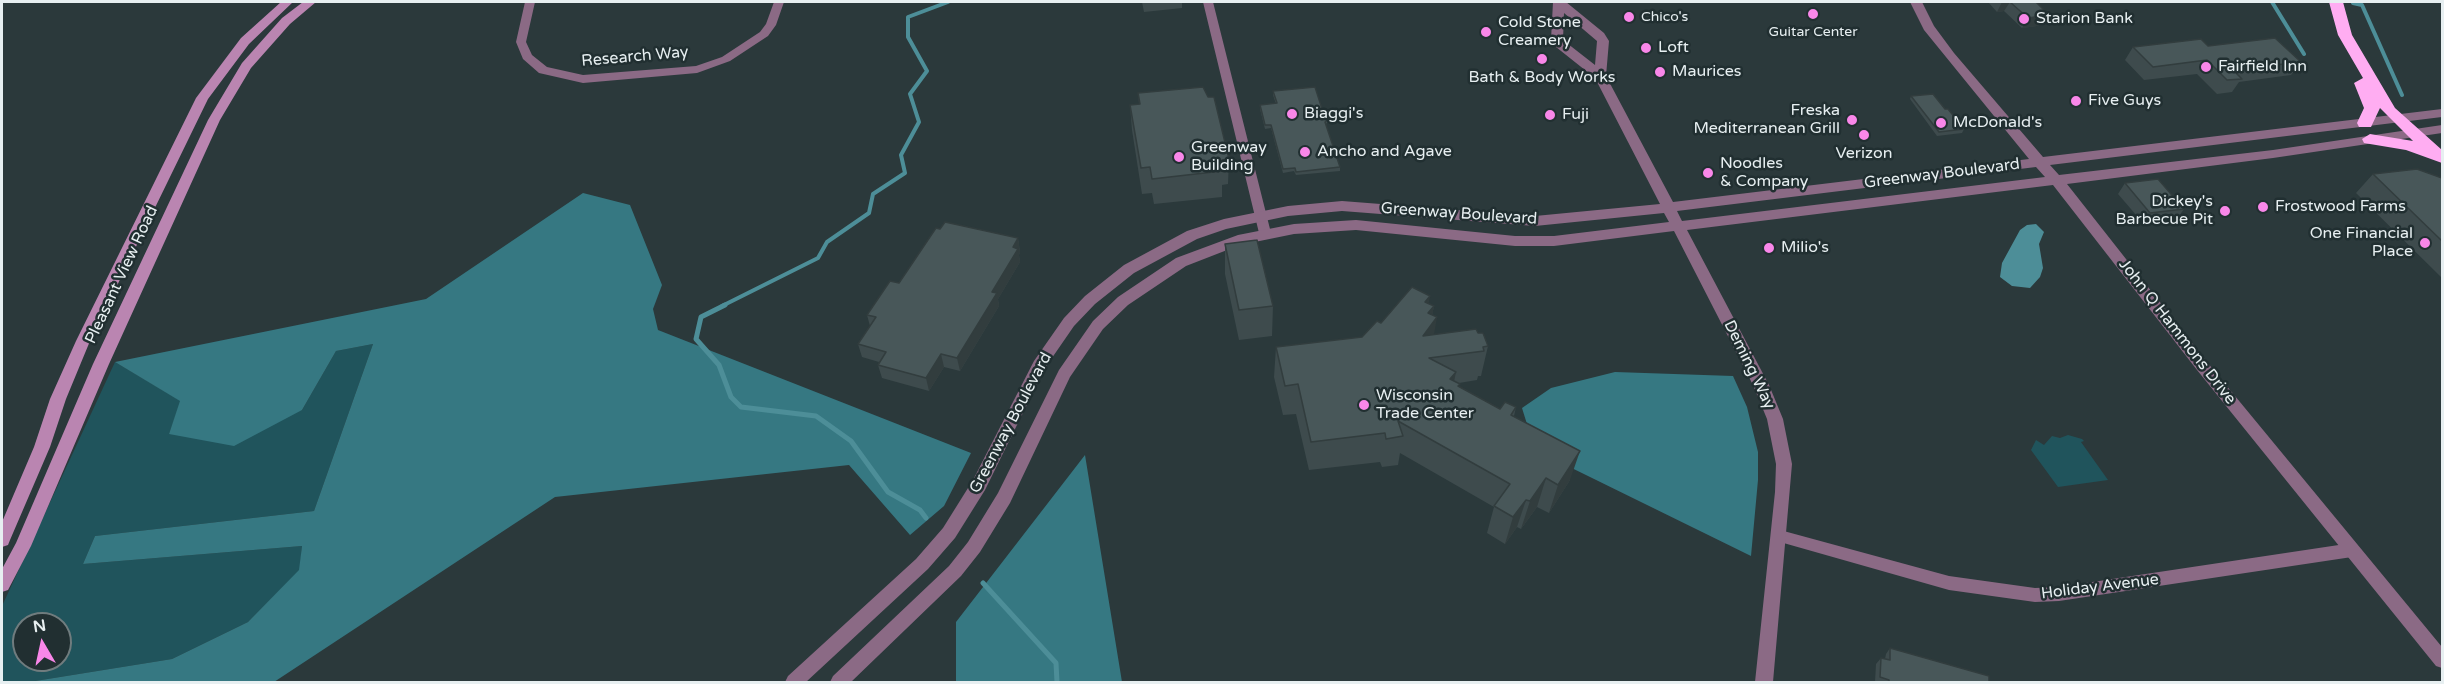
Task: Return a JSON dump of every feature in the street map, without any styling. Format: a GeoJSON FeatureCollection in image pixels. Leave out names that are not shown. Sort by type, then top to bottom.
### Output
{"type":"FeatureCollection","features":[{"type":"Feature","properties":{"kind":"highway"},"geometry":{"type":"LineString","coordinates":[[2327,2],[2338,34],[2372,108],[2365,123]]}},
{"type":"Feature","properties":{"kind":"highway"},"geometry":{"type":"LineString","coordinates":[[2336,2],[2345,35],[2389,111],[2442,159]]}},
{"type":"Feature","properties":{"kind":"highway"},"geometry":{"type":"LineString","coordinates":[[2370,139],[2409,146],[2442,159]]}},
{"type":"Feature","properties":{"kind":"main road","name":"Pleasant View Road"},"geometry":{"type":"LineString","coordinates":[[2,540],[42,447],[58,399],[83,341],[202,98],[245,42],[287,2]]}},
{"type":"Feature","properties":{"kind":"main road","name":"Pleasant View Road"},"geometry":{"type":"LineString","coordinates":[[2,585],[23,546],[101,364],[214,120],[246,66],[286,21],[310,2]]}},
{"type":"Feature","properties":{"kind":"street","name":"Research Way"},"geometry":{"type":"LineString","coordinates":[[530,2],[521,42],[527,57],[543,70],[556,75],[591,79],[697,69],[726,59],[764,34],[771,25],[779,2]]}},
{"type":"Feature","properties":{"kind":"street"},"geometry":{"type":"LineString","coordinates":[[1208,2],[1265,233]]}},
{"type":"Feature","properties":{"kind":"street","name":"Deming Way"},"geometry":{"type":"LineString","coordinates":[[1559,2],[1557,40],[1600,76],[1761,385],[1775,419],[1784,464],[1780,536],[1764,682]]}},
{"type":"Feature","properties":{"kind":"street","name":"Deming Way"},"geometry":{"type":"LineString","coordinates":[[1559,2],[1603,41],[1600,76]]}},
{"type":"Feature","properties":{"kind":"street","name":"John Q Hammons Drive"},"geometry":{"type":"LineString","coordinates":[[1916,2],[1939,42],[2037,162],[2056,181],[2442,660]]}},
{"type":"Feature","properties":{"kind":"street","name":"Greenway Boulevard"},"geometry":{"type":"LineString","coordinates":[[794,682],[922,564],[949,533],[979,485],[1039,365],[1069,322],[1090,300],[1129,269],[1184,239],[1224,224],[1259,215],[1342,206],[1458,218],[1535,221],[1669,208],[2442,113]]}},
{"type":"Feature","properties":{"kind":"street","name":"Greenway Boulevard"},"geometry":{"type":"LineString","coordinates":[[839,682],[955,571],[974,547],[1004,498],[1064,374],[1098,325],[1145,284],[1181,262],[1212,249],[1265,233],[1323,226],[1356,225],[1515,241],[1554,241],[2273,154],[2442,129]]}},
{"type":"Feature","properties":{"kind":"street","name":"Holiday Avenue"},"geometry":{"type":"LineString","coordinates":[[1780,536],[1949,583],[2035,595],[2059,594],[2352,550]]}},
{"type":"Feature","properties":{"kind":"shaded area"},"geometry":{"type":"Polygon","coordinates":[[[583,193],[630,205],[662,285],[653,309],[658,330],[971,453],[944,506],[910,535],[849,465],[555,497],[274,682],[29,682],[172,659],[248,622],[299,570],[302,546],[83,564],[95,536],[314,511],[373,344],[336,351],[302,410],[234,446],[169,434],[180,401],[115,362],[426,299],[583,193]]]}},
{"type":"Feature","properties":{"kind":"shaded area"},"geometry":{"type":"Polygon","coordinates":[[[2036,224],[2044,232],[2039,244],[2043,268],[2040,277],[2030,288],[2012,286],[2000,277],[2002,263],[2020,230],[2027,225],[2036,224]]]}},
{"type":"Feature","properties":{"kind":"shaded area"},"geometry":{"type":"Polygon","coordinates":[[[373,344],[314,511],[95,536],[83,564],[302,546],[300,570],[248,622],[172,659],[29,682],[2,682],[2,606],[115,362],[181,401],[169,434],[302,410],[336,351],[373,344]]]}},
{"type":"Feature","properties":{"kind":"shaded area"},"geometry":{"type":"Polygon","coordinates":[[[1615,372],[1733,376],[1747,407],[1758,452],[1758,480],[1751,556],[1535,450],[1522,408],[1551,388],[1615,372]]]}},
{"type":"Feature","properties":{"kind":"shaded area"},"geometry":{"type":"Polygon","coordinates":[[[2068,435],[2084,441],[2081,442],[2108,480],[2058,487],[2031,450],[2036,440],[2044,445],[2052,436],[2060,438],[2068,435]]]}},
{"type":"Feature","properties":{"kind":"shaded area"},"geometry":{"type":"Polygon","coordinates":[[[1085,455],[1122,682],[956,682],[956,622],[1085,455]]]}},
{"type":"Feature","properties":{"kind":"building"},"geometry":{"type":"Polygon","coordinates":[[[2010,2],[2036,2],[2049,15],[2028,18],[2010,2]]]}},
{"type":"Feature","properties":{"kind":"building"},"geometry":{"type":"Polygon","coordinates":[[[2275,38],[2301,62],[2233,70],[2242,79],[2227,80],[2207,60],[2153,67],[2133,47],[2201,39],[2208,46],[2275,38]]]}},
{"type":"Feature","properties":{"kind":"building","name":"Greenway Building"},"geometry":{"type":"Polygon","coordinates":[[[1203,87],[1208,97],[1214,97],[1229,159],[1222,160],[1222,171],[1152,179],[1150,167],[1141,168],[1130,105],[1140,104],[1138,93],[1203,87]]]}},
{"type":"Feature","properties":{"kind":"building"},"geometry":{"type":"Polygon","coordinates":[[[1315,87],[1324,115],[1329,119],[1325,122],[1340,167],[1296,172],[1295,168],[1283,169],[1271,125],[1265,125],[1260,105],[1277,103],[1273,91],[1315,87]]]}},
{"type":"Feature","properties":{"kind":"building","name":"McDonald's"},"geometry":{"type":"Polygon","coordinates":[[[1933,94],[1964,129],[1939,132],[1911,96],[1933,94]]]}},
{"type":"Feature","properties":{"kind":"building"},"geometry":{"type":"Polygon","coordinates":[[[2417,169],[2442,178],[2442,241],[2373,174],[2417,169]]]}},
{"type":"Feature","properties":{"kind":"building"},"geometry":{"type":"Polygon","coordinates":[[[2158,179],[2184,209],[2150,213],[2125,183],[2158,179]]]}},
{"type":"Feature","properties":{"kind":"building"},"geometry":{"type":"Polygon","coordinates":[[[945,222],[1018,238],[1013,247],[1018,249],[992,292],[997,293],[957,358],[941,354],[926,378],[878,365],[886,352],[858,344],[876,317],[867,315],[890,281],[899,283],[936,228],[940,229],[945,222]]]}},
{"type":"Feature","properties":{"kind":"building"},"geometry":{"type":"Polygon","coordinates":[[[1257,240],[1273,306],[1239,310],[1225,244],[1257,240]]]}},
{"type":"Feature","properties":{"kind":"building"},"geometry":{"type":"Polygon","coordinates":[[[1412,287],[1430,296],[1425,302],[1434,306],[1428,313],[1437,317],[1423,336],[1476,329],[1478,333],[1483,333],[1488,346],[1483,347],[1484,351],[1429,358],[1456,372],[1450,379],[1460,384],[1458,386],[1500,409],[1505,402],[1516,407],[1511,415],[1580,451],[1558,485],[1546,478],[1530,501],[1526,500],[1513,517],[1494,506],[1510,484],[1398,421],[1403,436],[1386,439],[1385,433],[1311,442],[1298,384],[1285,386],[1276,347],[1362,337],[1377,321],[1381,323],[1412,287]]]}},
{"type":"Feature","properties":{"kind":"building"},"geometry":{"type":"Polygon","coordinates":[[[1890,648],[1989,676],[1989,682],[1889,682],[1880,677],[1881,658],[1890,660],[1890,648]]]}},
{"type":"Feature","properties":{"kind":"waterway"},"geometry":{"type":"LineString","coordinates":[[722,306],[818,258],[827,242],[869,213],[873,194],[905,173],[901,155],[919,122],[910,94],[927,71],[908,37],[908,17],[948,2]]}},
{"type":"Feature","properties":{"kind":"waterway"},"geometry":{"type":"LineString","coordinates":[[2272,2],[2304,54]]}},
{"type":"Feature","properties":{"kind":"waterway"},"geometry":{"type":"LineString","coordinates":[[2353,3],[2362,5],[2402,95]]}},
{"type":"Feature","properties":{"kind":"waterway"},"geometry":{"type":"LineString","coordinates":[[725,305],[701,317],[696,339],[719,365],[731,397],[741,407],[816,416],[851,441],[888,492],[920,510],[926,518]]}},
{"type":"Feature","properties":{"kind":"waterway"},"geometry":{"type":"LineString","coordinates":[[983,583],[1056,663],[1057,682]]}},
{"type":"Feature","properties":{"kind":"place","name":"Guitar Center"},"geometry":{"type":"Point","coordinates":[1813,14]}},
{"type":"Feature","properties":{"kind":"place","name":"Chico's"},"geometry":{"type":"Point","coordinates":[1629,17]}},
{"type":"Feature","properties":{"kind":"place","name":"Starion Bank"},"geometry":{"type":"Point","coordinates":[2024,19]}},
{"type":"Feature","properties":{"kind":"place","name":"Cold Stone Creamery"},"geometry":{"type":"Point","coordinates":[1486,32]}},
{"type":"Feature","properties":{"kind":"place","name":"Loft"},"geometry":{"type":"Point","coordinates":[1646,48]}},
{"type":"Feature","properties":{"kind":"place","name":"Bath & Body Works"},"geometry":{"type":"Point","coordinates":[1542,59]}},
{"type":"Feature","properties":{"kind":"place","name":"Fairfield Inn"},"geometry":{"type":"Point","coordinates":[2206,67]}},
{"type":"Feature","properties":{"kind":"place","name":"Maurices"},"geometry":{"type":"Point","coordinates":[1660,72]}},
{"type":"Feature","properties":{"kind":"place","name":"Five Guys"},"geometry":{"type":"Point","coordinates":[2076,101]}},
{"type":"Feature","properties":{"kind":"place","name":"Biaggi's"},"geometry":{"type":"Point","coordinates":[1292,114]}},
{"type":"Feature","properties":{"kind":"place","name":"Fuji"},"geometry":{"type":"Point","coordinates":[1550,115]}},
{"type":"Feature","properties":{"kind":"place","name":"Freska Mediterranean Grill"},"geometry":{"type":"Point","coordinates":[1852,120]}},
{"type":"Feature","properties":{"kind":"place","name":"McDonald's"},"geometry":{"type":"Point","coordinates":[1941,123]}},
{"type":"Feature","properties":{"kind":"place","name":"Verizon"},"geometry":{"type":"Point","coordinates":[1864,135]}},
{"type":"Feature","properties":{"kind":"place","name":"Ancho and Agave"},"geometry":{"type":"Point","coordinates":[1305,152]}},
{"type":"Feature","properties":{"kind":"place","name":"Greenway Building"},"geometry":{"type":"Point","coordinates":[1179,157]}},
{"type":"Feature","properties":{"kind":"place","name":"Noodles & Company"},"geometry":{"type":"Point","coordinates":[1708,173]}},
{"type":"Feature","properties":{"kind":"place","name":"Frostwood Farms"},"geometry":{"type":"Point","coordinates":[2263,207]}},
{"type":"Feature","properties":{"kind":"place","name":"Dickey's Barbecue Pit"},"geometry":{"type":"Point","coordinates":[2225,211]}},
{"type":"Feature","properties":{"kind":"place","name":"One Financial Place"},"geometry":{"type":"Point","coordinates":[2425,243]}},
{"type":"Feature","properties":{"kind":"place","name":"Milio's"},"geometry":{"type":"Point","coordinates":[1769,248]}},
{"type":"Feature","properties":{"kind":"place","name":"Wisconsin Trade Center"},"geometry":{"type":"Point","coordinates":[1364,405]}}]}
